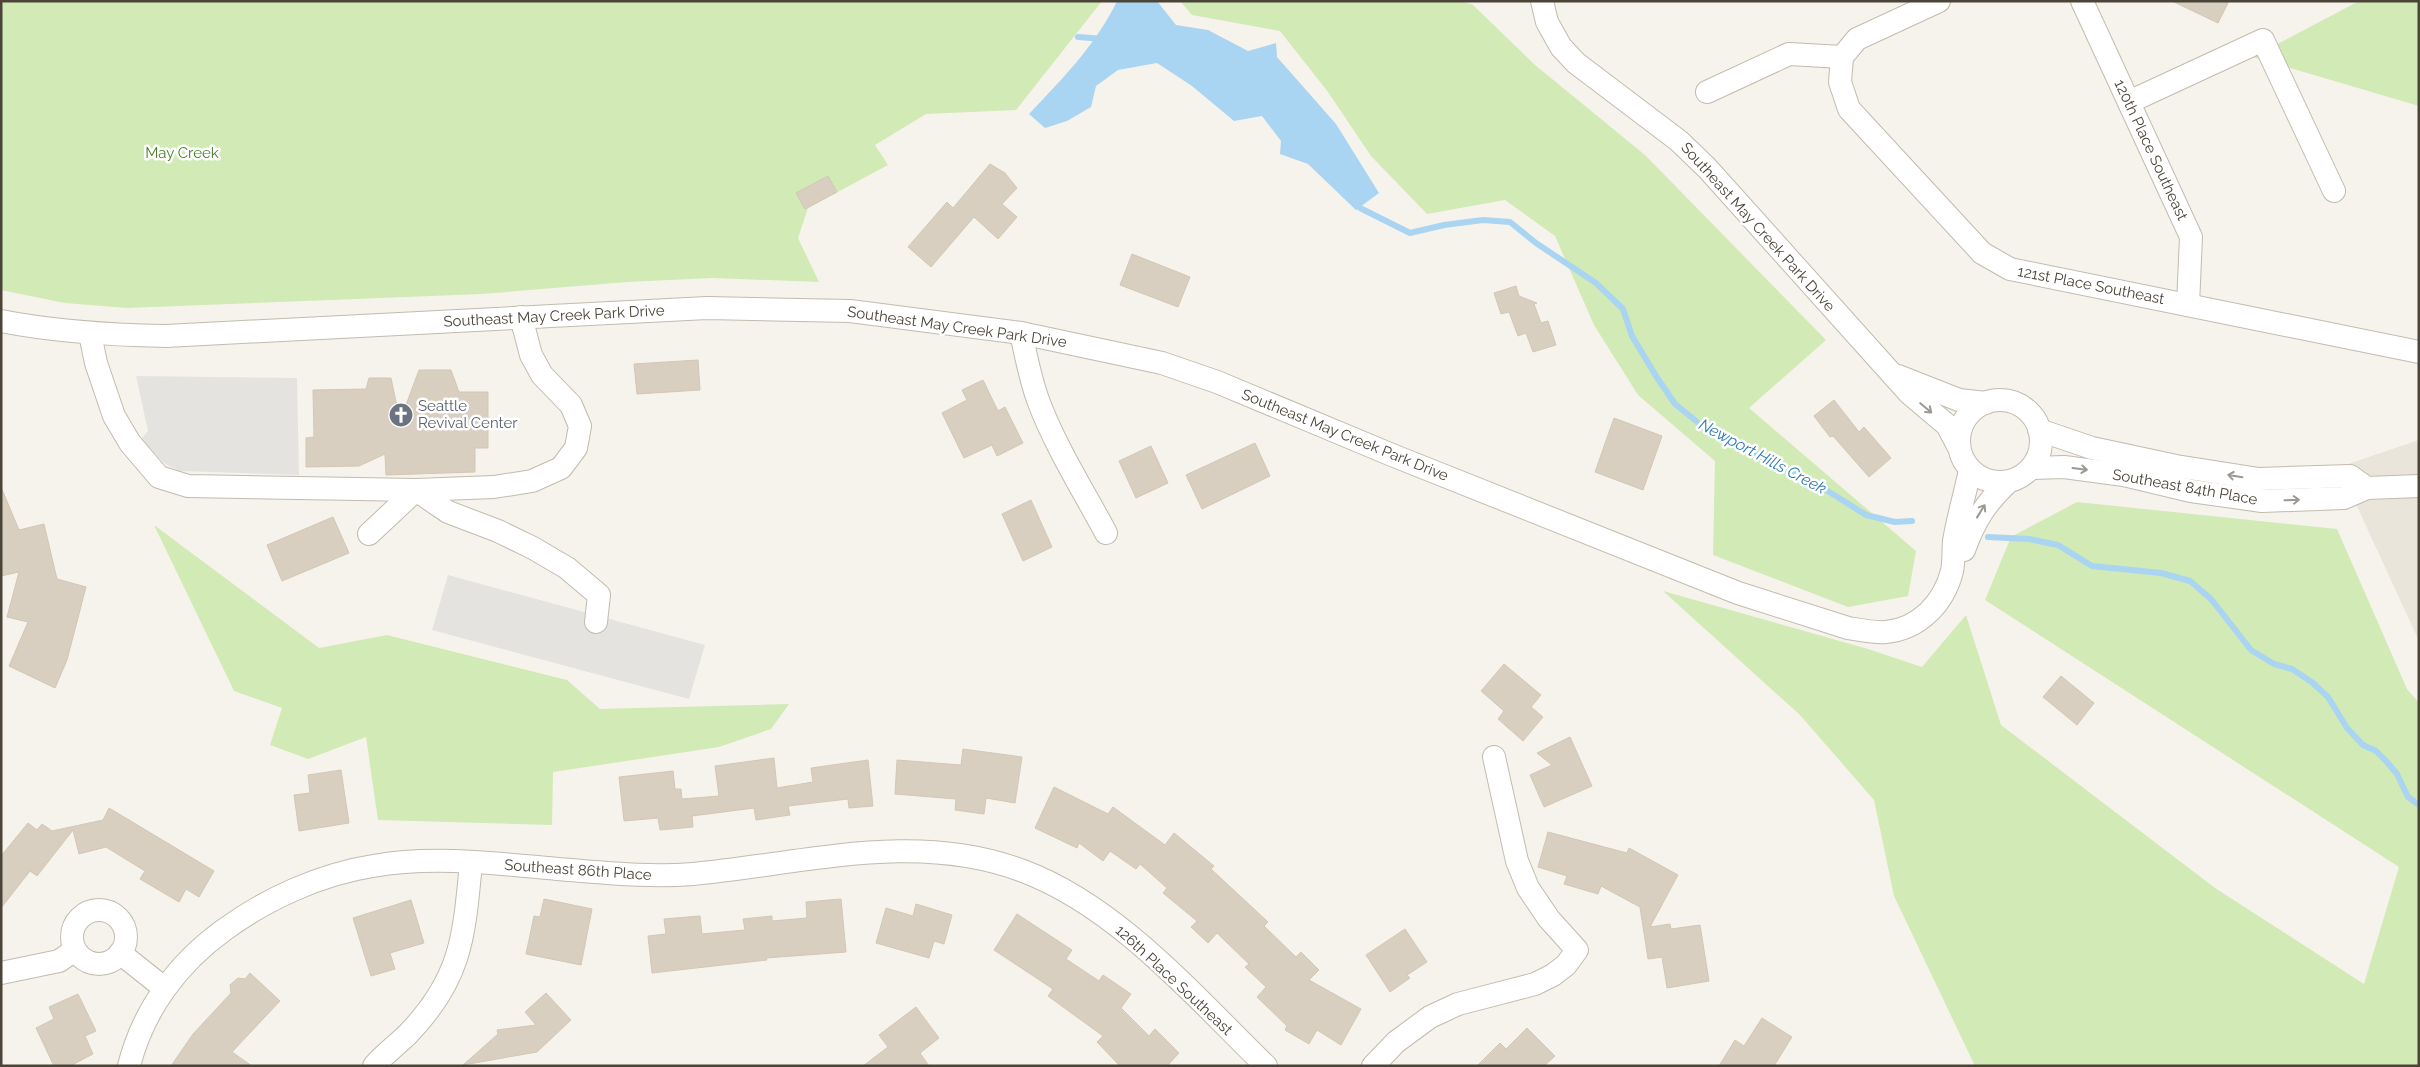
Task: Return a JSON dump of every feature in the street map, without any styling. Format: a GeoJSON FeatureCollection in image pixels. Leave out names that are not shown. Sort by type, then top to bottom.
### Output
{"type":"FeatureCollection","features":[{"type":"Feature","properties":{"kind":"street","name":"Southeast May Creek Park Drive"},"geometry":{"type":"LineString","coordinates":[[1542,1],[1547,22],[1561,46],[1576,62],[1679,140],[1909,393],[1946,425],[1958,446]]}},
{"type":"Feature","properties":{"kind":"street"},"geometry":{"type":"LineString","coordinates":[[1707,92],[1789,54],[1842,56],[1857,39],[1939,1]]}},
{"type":"Feature","properties":{"kind":"street","name":"120th Place Southeast"},"geometry":{"type":"LineString","coordinates":[[2082,1],[2191,237],[2188,305]]}},
{"type":"Feature","properties":{"kind":"street"},"geometry":{"type":"LineString","coordinates":[[2129,102],[2263,40],[2334,191]]}},
{"type":"Feature","properties":{"kind":"street","name":"121st Place Southeast"},"geometry":{"type":"LineString","coordinates":[[1842,56],[1840,82],[1849,108],[1982,253],[2010,269],[2419,352]]}},
{"type":"Feature","properties":{"kind":"street","name":"Southeast May Creek Park Drive"},"geometry":{"type":"LineString","coordinates":[[1,321],[37,328],[90,334],[166,336],[707,308],[850,311],[1021,333],[1162,363],[1217,382],[1392,455],[1738,593],[1848,628],[1886,632],[1920,620],[1933,609],[1947,587],[1952,570],[1954,542],[1970,470]]}},
{"type":"Feature","properties":{"kind":"street"},"geometry":{"type":"LineString","coordinates":[[90,334],[96,363],[114,416],[130,443],[159,477],[188,486],[416,490],[494,487],[532,481],[561,468],[576,448],[580,426],[571,405],[542,375],[531,355],[520,317]]}},
{"type":"Feature","properties":{"kind":"street"},"geometry":{"type":"LineString","coordinates":[[1021,333],[1030,375],[1045,416],[1106,533]]}},
{"type":"Feature","properties":{"kind":"street","name":"Southeast May Creek Park Drive"},"geometry":{"type":"LineString","coordinates":[[1892,374],[1958,400],[1986,403]]}},
{"type":"Feature","properties":{"kind":"street"},"geometry":{"type":"LineString","coordinates":[[1999,400],[2018,405],[2033,417],[2039,430],[2041,443],[2038,456],[2031,468],[2021,477],[2008,482],[1987,480],[1970,470],[1962,459],[1958,446],[1959,432],[1965,419],[1974,409],[1986,403],[1999,400]]}},
{"type":"Feature","properties":{"kind":"street","name":"Southeast 84th Place"},"geometry":{"type":"LineString","coordinates":[[2039,430],[2092,448],[2176,466],[2259,479],[2350,476],[2367,488]]}},
{"type":"Feature","properties":{"kind":"street","name":"Southeast 84th Place"},"geometry":{"type":"LineString","coordinates":[[2031,468],[2064,467],[2124,475],[2191,491],[2262,501],[2344,498],[2367,488],[2419,486]]}},
{"type":"Feature","properties":{"kind":"street","name":"Southeast May Creek Park Drive"},"geometry":{"type":"LineString","coordinates":[[1952,570],[1963,553],[1974,524],[1988,500],[2008,482]]}},
{"type":"Feature","properties":{"kind":"street"},"geometry":{"type":"LineString","coordinates":[[370,534],[416,490]]}},
{"type":"Feature","properties":{"kind":"street"},"geometry":{"type":"LineString","coordinates":[[416,490],[448,512],[498,531],[568,568],[599,595],[596,622]]}},
{"type":"Feature","properties":{"kind":"street"},"geometry":{"type":"LineString","coordinates":[[1373,1066],[1396,1042],[1430,1017],[1458,1004],[1535,984],[1553,975],[1566,965],[1577,950],[1549,919],[1528,888],[1517,861],[1494,757]]}},
{"type":"Feature","properties":{"kind":"street","name":"Southeast 86th Place"},"geometry":{"type":"LineString","coordinates":[[129,1066],[143,1023],[164,988],[206,942],[241,917],[272,901],[327,878],[374,866],[424,862],[471,863],[649,876],[693,874],[844,853],[925,850],[976,856],[1026,872]]}},
{"type":"Feature","properties":{"kind":"street"},"geometry":{"type":"LineString","coordinates":[[374,1066],[426,1012],[443,989],[456,962],[465,930],[471,863]]}},
{"type":"Feature","properties":{"kind":"street","name":"126th Place Southeast"},"geometry":{"type":"LineString","coordinates":[[1026,872],[1084,902],[1135,940],[1266,1066]]}},
{"type":"Feature","properties":{"kind":"street"},"geometry":{"type":"LineString","coordinates":[[105,911],[113,914],[124,928],[124,945],[114,959],[97,964],[81,957],[75,950],[72,942],[75,924],[88,913],[105,911]]}},
{"type":"Feature","properties":{"kind":"street"},"geometry":{"type":"LineString","coordinates":[[1,973],[59,961],[75,950]]}},
{"type":"Feature","properties":{"kind":"street"},"geometry":{"type":"LineString","coordinates":[[120,953],[164,988]]}},
{"type":"Feature","properties":{"kind":"shaded area"},"geometry":{"type":"Polygon","coordinates":[[[136,376],[297,378],[299,475],[180,471],[165,464],[141,439],[148,431],[136,376]]]}},
{"type":"Feature","properties":{"kind":"shaded area"},"geometry":{"type":"Polygon","coordinates":[[[2419,440],[2419,641],[2339,467],[2419,440]]]}},
{"type":"Feature","properties":{"kind":"shaded area"},"geometry":{"type":"Polygon","coordinates":[[[448,575],[705,645],[689,699],[432,630],[448,575]]]}},
{"type":"Feature","properties":{"kind":"green space","name":"May Creek"},"geometry":{"type":"Polygon","coordinates":[[[1,1],[1102,1],[1016,110],[926,114],[875,145],[888,165],[808,208],[798,238],[819,282],[712,278],[627,282],[482,294],[127,308],[65,303],[1,290],[1,1]]]}},
{"type":"Feature","properties":{"kind":"green space"},"geometry":{"type":"Polygon","coordinates":[[[1180,1],[1460,1],[1473,5],[1535,65],[1645,155],[1826,340],[1749,408],[1916,551],[1908,596],[1848,607],[1713,555],[1715,461],[1638,395],[1594,325],[1555,236],[1505,200],[1427,214],[1371,156],[1328,92],[1280,31],[1192,15],[1180,1]]]}},
{"type":"Feature","properties":{"kind":"green space"},"geometry":{"type":"Polygon","coordinates":[[[2359,1],[2419,1],[2419,106],[2253,57],[2359,1]]]}},
{"type":"Feature","properties":{"kind":"green space"},"geometry":{"type":"Polygon","coordinates":[[[2077,502],[2337,529],[2407,689],[2419,703],[2419,1066],[1975,1066],[1894,896],[1874,800],[1800,715],[1663,591],[1868,649],[1922,667],[1966,615],[2001,725],[2215,888],[2364,984],[2399,867],[1985,600],[2011,537],[2077,502]]]}},
{"type":"Feature","properties":{"kind":"green space"},"geometry":{"type":"Polygon","coordinates":[[[154,525],[319,648],[387,635],[567,680],[600,709],[789,704],[771,729],[719,747],[553,772],[552,825],[378,820],[366,737],[308,759],[270,745],[282,708],[234,691],[154,525]]]}},
{"type":"Feature","properties":{"kind":"water"},"geometry":{"type":"Polygon","coordinates":[[[1117,1],[1157,1],[1176,25],[1208,30],[1248,51],[1276,43],[1277,57],[1336,124],[1379,193],[1356,210],[1308,164],[1280,154],[1281,141],[1262,116],[1234,121],[1192,86],[1157,63],[1118,70],[1096,86],[1091,107],[1067,121],[1045,128],[1029,114],[1089,47],[1117,1]]]}},
{"type":"Feature","properties":{"kind":"building"},"geometry":{"type":"Polygon","coordinates":[[[2172,1],[2229,1],[2218,23],[2172,1]]]}},
{"type":"Feature","properties":{"kind":"building"},"geometry":{"type":"Polygon","coordinates":[[[990,164],[1005,173],[1017,188],[1002,204],[1017,217],[998,239],[974,217],[931,267],[908,247],[947,202],[953,208],[990,164]]]}},
{"type":"Feature","properties":{"kind":"building"},"geometry":{"type":"Polygon","coordinates":[[[828,176],[837,192],[805,209],[796,193],[828,176]]]}},
{"type":"Feature","properties":{"kind":"building"},"geometry":{"type":"Polygon","coordinates":[[[1132,254],[1190,277],[1178,307],[1120,285],[1132,254]]]}},
{"type":"Feature","properties":{"kind":"building"},"geometry":{"type":"Polygon","coordinates":[[[1516,286],[1519,296],[1537,303],[1534,304],[1541,323],[1548,321],[1556,345],[1533,352],[1526,333],[1518,336],[1509,312],[1501,314],[1494,293],[1516,286]]]}},
{"type":"Feature","properties":{"kind":"building"},"geometry":{"type":"Polygon","coordinates":[[[698,360],[700,390],[637,394],[634,364],[698,360]]]}},
{"type":"Feature","properties":{"kind":"building","name":"Seattle Revival Center"},"geometry":{"type":"Polygon","coordinates":[[[419,370],[451,370],[459,392],[488,392],[488,448],[475,448],[475,472],[386,475],[385,454],[359,466],[306,467],[306,438],[314,437],[313,390],[366,389],[369,378],[391,378],[400,421],[419,370]]]}},
{"type":"Feature","properties":{"kind":"building"},"geometry":{"type":"Polygon","coordinates":[[[983,380],[998,411],[1005,407],[1023,443],[997,456],[992,445],[964,458],[942,413],[967,400],[962,390],[983,380]]]}},
{"type":"Feature","properties":{"kind":"building"},"geometry":{"type":"Polygon","coordinates":[[[1834,400],[1859,432],[1864,427],[1891,458],[1869,477],[1833,436],[1830,437],[1814,416],[1834,400]]]}},
{"type":"Feature","properties":{"kind":"building"},"geometry":{"type":"Polygon","coordinates":[[[1614,418],[1662,436],[1643,490],[1595,472],[1614,418]]]}},
{"type":"Feature","properties":{"kind":"building"},"geometry":{"type":"Polygon","coordinates":[[[1255,443],[1270,476],[1202,509],[1186,475],[1255,443]]]}},
{"type":"Feature","properties":{"kind":"building"},"geometry":{"type":"Polygon","coordinates":[[[1151,446],[1168,483],[1136,498],[1119,461],[1151,446]]]}},
{"type":"Feature","properties":{"kind":"building"},"geometry":{"type":"Polygon","coordinates":[[[1,487],[19,530],[44,524],[57,579],[86,587],[67,660],[55,688],[9,666],[28,622],[7,617],[19,572],[1,576],[1,487]]]}},
{"type":"Feature","properties":{"kind":"building"},"geometry":{"type":"Polygon","coordinates":[[[1031,500],[1052,547],[1023,561],[1002,514],[1031,500]]]}},
{"type":"Feature","properties":{"kind":"building"},"geometry":{"type":"Polygon","coordinates":[[[333,517],[349,553],[282,581],[267,545],[333,517]]]}},
{"type":"Feature","properties":{"kind":"building"},"geometry":{"type":"Polygon","coordinates":[[[1504,664],[1541,695],[1531,707],[1543,717],[1523,741],[1498,719],[1504,711],[1481,691],[1504,664]]]}},
{"type":"Feature","properties":{"kind":"building"},"geometry":{"type":"Polygon","coordinates":[[[2061,676],[2094,703],[2077,725],[2043,697],[2061,676]]]}},
{"type":"Feature","properties":{"kind":"building"},"geometry":{"type":"Polygon","coordinates":[[[1570,737],[1592,786],[1544,807],[1530,775],[1552,765],[1537,753],[1570,737]]]}},
{"type":"Feature","properties":{"kind":"building"},"geometry":{"type":"Polygon","coordinates":[[[963,749],[1022,757],[1015,803],[986,798],[984,814],[955,810],[956,799],[895,794],[897,760],[961,765],[963,749]]]}},
{"type":"Feature","properties":{"kind":"building"},"geometry":{"type":"Polygon","coordinates":[[[774,758],[777,788],[813,782],[811,768],[868,760],[873,806],[849,808],[848,799],[788,806],[790,815],[756,820],[754,808],[692,816],[693,827],[660,830],[658,818],[624,821],[619,777],[673,771],[675,789],[681,789],[682,799],[719,796],[715,766],[774,758]]]}},
{"type":"Feature","properties":{"kind":"building"},"geometry":{"type":"Polygon","coordinates":[[[341,770],[349,823],[299,831],[294,795],[310,793],[308,775],[341,770]]]}},
{"type":"Feature","properties":{"kind":"building"},"geometry":{"type":"Polygon","coordinates":[[[1054,787],[1108,814],[1113,807],[1165,845],[1174,833],[1214,866],[1211,869],[1268,922],[1264,926],[1296,957],[1301,952],[1319,970],[1309,980],[1361,1009],[1341,1045],[1317,1030],[1309,1044],[1285,1030],[1287,1026],[1257,997],[1266,987],[1245,967],[1249,964],[1217,933],[1208,943],[1191,927],[1197,921],[1163,893],[1167,888],[1140,864],[1136,869],[1110,851],[1103,861],[1079,843],[1077,848],[1035,828],[1054,787]]]}},
{"type":"Feature","properties":{"kind":"building"},"geometry":{"type":"Polygon","coordinates":[[[109,808],[214,871],[199,897],[186,889],[179,902],[140,879],[145,871],[106,847],[79,854],[73,830],[37,876],[30,871],[1,908],[1,856],[28,823],[37,830],[42,824],[52,831],[103,820],[109,808]]]}},
{"type":"Feature","properties":{"kind":"building"},"geometry":{"type":"Polygon","coordinates":[[[1548,832],[1627,853],[1629,848],[1678,875],[1650,927],[1670,924],[1671,929],[1700,925],[1709,981],[1667,988],[1662,957],[1648,959],[1640,907],[1601,886],[1598,894],[1564,884],[1567,876],[1538,867],[1548,832]]]}},
{"type":"Feature","properties":{"kind":"building"},"geometry":{"type":"Polygon","coordinates":[[[544,899],[592,909],[581,965],[526,954],[534,916],[540,917],[544,899]]]}},
{"type":"Feature","properties":{"kind":"building"},"geometry":{"type":"Polygon","coordinates":[[[841,899],[846,952],[766,958],[767,960],[652,973],[648,936],[666,934],[664,919],[700,916],[702,934],[745,930],[743,919],[772,916],[772,921],[807,918],[806,902],[841,899]]]}},
{"type":"Feature","properties":{"kind":"building"},"geometry":{"type":"Polygon","coordinates":[[[411,900],[424,943],[390,953],[395,969],[371,976],[353,918],[411,900]]]}},
{"type":"Feature","properties":{"kind":"building"},"geometry":{"type":"Polygon","coordinates":[[[916,904],[952,915],[944,944],[934,941],[929,958],[876,943],[886,908],[913,916],[916,904]]]}},
{"type":"Feature","properties":{"kind":"building"},"geometry":{"type":"Polygon","coordinates":[[[1017,914],[1072,950],[1066,959],[1099,981],[1103,975],[1131,994],[1121,1008],[1149,1036],[1155,1029],[1179,1053],[1167,1066],[1120,1066],[1097,1042],[1103,1036],[1048,996],[1053,989],[994,950],[1017,914]]]}},
{"type":"Feature","properties":{"kind":"building"},"geometry":{"type":"Polygon","coordinates":[[[1405,929],[1427,962],[1407,975],[1410,978],[1390,992],[1366,955],[1405,929]]]}},
{"type":"Feature","properties":{"kind":"building"},"geometry":{"type":"Polygon","coordinates":[[[250,973],[280,1001],[232,1052],[252,1066],[171,1066],[193,1034],[231,993],[230,985],[238,978],[245,979],[250,973]]]}},
{"type":"Feature","properties":{"kind":"building"},"geometry":{"type":"Polygon","coordinates":[[[546,993],[571,1020],[537,1052],[463,1065],[498,1034],[497,1030],[536,1025],[525,1012],[546,993]]]}},
{"type":"Feature","properties":{"kind":"building"},"geometry":{"type":"Polygon","coordinates":[[[78,994],[96,1031],[85,1036],[93,1054],[70,1066],[54,1066],[36,1028],[54,1019],[49,1007],[78,994]]]}},
{"type":"Feature","properties":{"kind":"building"},"geometry":{"type":"Polygon","coordinates":[[[916,1007],[939,1038],[920,1053],[929,1066],[863,1066],[888,1047],[879,1035],[916,1007]]]}},
{"type":"Feature","properties":{"kind":"building"},"geometry":{"type":"Polygon","coordinates":[[[1762,1018],[1792,1037],[1774,1066],[1719,1066],[1735,1040],[1744,1046],[1762,1018]]]}},
{"type":"Feature","properties":{"kind":"building"},"geometry":{"type":"Polygon","coordinates":[[[1527,1028],[1555,1056],[1544,1066],[1477,1066],[1500,1043],[1506,1049],[1527,1028]]]}},
{"type":"Feature","properties":{"kind":"waterway","name":"Newport Hills Creek"},"geometry":{"type":"LineString","coordinates":[[1078,37],[1104,39]]}},
{"type":"Feature","properties":{"kind":"waterway","name":"Newport Hills Creek"},"geometry":{"type":"LineString","coordinates":[[1354,202],[1360,208],[1410,233],[1444,225],[1483,220],[1510,222],[1536,243],[1596,283],[1623,309],[1632,336],[1656,376],[1675,404],[1701,425],[1823,488],[1866,515],[1895,522],[1912,521]]}},
{"type":"Feature","properties":{"kind":"waterway","name":"Newport Hills Creek"},"geometry":{"type":"LineString","coordinates":[[1988,537],[2029,539],[2058,545],[2092,566],[2161,573],[2190,581],[2211,599],[2251,650],[2274,664],[2292,669],[2313,683],[2328,697],[2347,728],[2363,745],[2376,751],[2387,762],[2397,774],[2408,797],[2419,805]]}},
{"type":"Feature","properties":{"kind":"place","name":"Seattle Revival Center"},"geometry":{"type":"Point","coordinates":[401,415]}}]}
